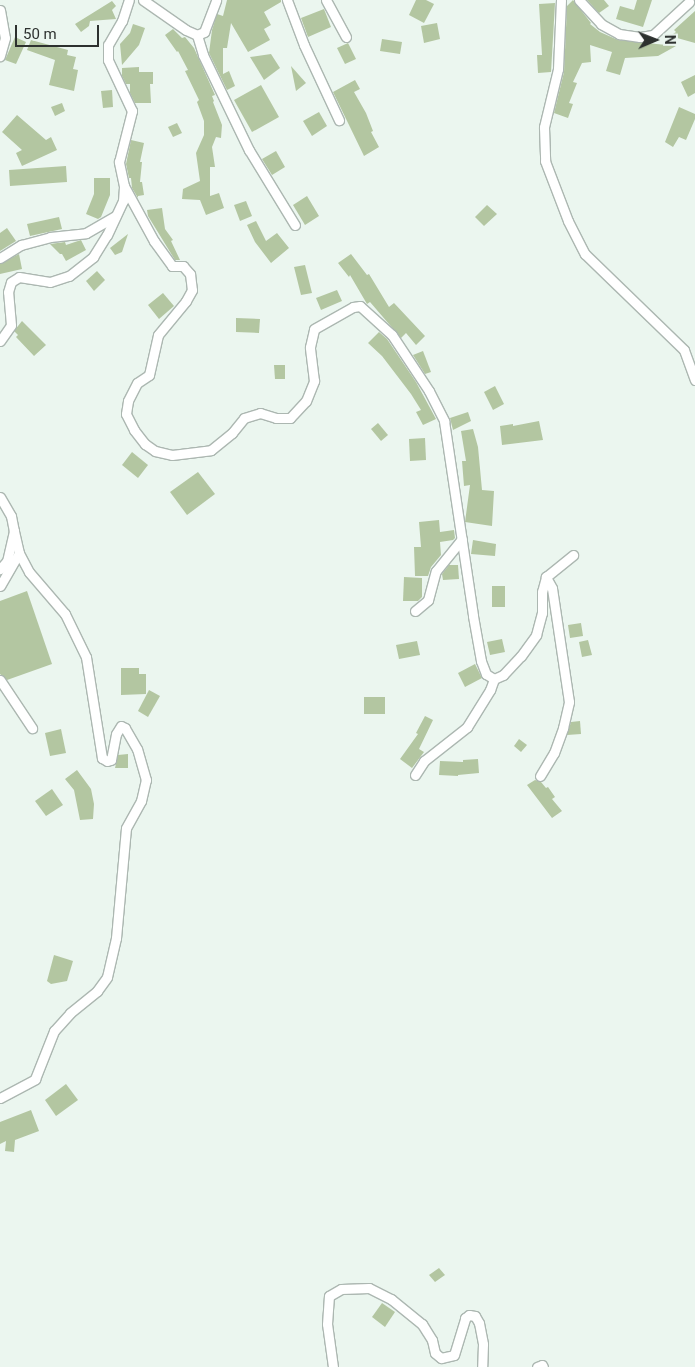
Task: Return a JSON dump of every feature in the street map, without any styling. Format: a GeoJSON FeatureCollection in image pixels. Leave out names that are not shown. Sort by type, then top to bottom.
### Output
{"type":"FeatureCollection","features":[{"type":"Feature","properties":{"kind":"street"},"geometry":{"type":"LineString","coordinates":[[0,341],[3,331],[11,325],[8,292],[12,282],[19,277],[50,282],[69,276],[93,257],[123,201],[124,186],[120,162],[132,111],[108,60],[108,45],[122,21],[129,0]]}},
{"type":"Feature","properties":{"kind":"street"},"geometry":{"type":"LineString","coordinates":[[143,0],[186,30],[198,35],[204,32],[216,0]]}},
{"type":"Feature","properties":{"kind":"street"},"geometry":{"type":"LineString","coordinates":[[287,0],[304,46],[339,120]]}},
{"type":"Feature","properties":{"kind":"street"},"geometry":{"type":"LineString","coordinates":[[326,0],[346,37]]}},
{"type":"Feature","properties":{"kind":"street"},"geometry":{"type":"LineString","coordinates":[[561,0],[558,69],[544,127],[544,161],[568,221],[585,254],[684,350],[695,380]]}},
{"type":"Feature","properties":{"kind":"street"},"geometry":{"type":"LineString","coordinates":[[578,0],[601,24],[619,34],[640,37],[653,35],[691,3]]}},
{"type":"Feature","properties":{"kind":"street"},"geometry":{"type":"LineString","coordinates":[[0,10],[5,38],[0,56]]}},
{"type":"Feature","properties":{"kind":"street"},"geometry":{"type":"LineString","coordinates":[[198,35],[203,55],[249,150],[295,225]]}},
{"type":"Feature","properties":{"kind":"street"},"geometry":{"type":"LineString","coordinates":[[124,186],[154,240],[172,266],[183,266],[190,274],[192,290],[186,301],[158,335],[148,375],[137,383],[128,401],[126,414],[134,430],[145,444],[156,451],[172,455],[212,450],[232,433],[244,418],[260,413],[276,418],[290,418],[306,401],[314,381],[310,347],[314,329],[353,307],[360,306],[392,335],[429,391],[444,421],[481,661],[486,674],[494,679]]}},
{"type":"Feature","properties":{"kind":"street"},"geometry":{"type":"LineString","coordinates":[[0,258],[21,245],[50,237],[86,233],[116,216]]}},
{"type":"Feature","properties":{"kind":"street"},"geometry":{"type":"LineString","coordinates":[[0,498],[11,516],[19,553],[29,572],[65,614],[86,657],[102,758],[107,761],[111,760],[116,734],[121,726],[125,728],[137,749],[146,780],[141,801],[126,828],[116,938],[107,977],[97,991],[70,1013],[54,1031],[35,1079],[0,1098]]}},
{"type":"Feature","properties":{"kind":"street"},"geometry":{"type":"LineString","coordinates":[[0,568],[7,561],[14,531]]}},
{"type":"Feature","properties":{"kind":"street"},"geometry":{"type":"LineString","coordinates":[[415,611],[428,600],[436,571],[462,539]]}},
{"type":"Feature","properties":{"kind":"street"},"geometry":{"type":"LineString","coordinates":[[0,586],[19,553]]}},
{"type":"Feature","properties":{"kind":"street"},"geometry":{"type":"LineString","coordinates":[[415,775],[424,761],[467,727],[494,679],[510,669],[536,635],[542,613],[542,592],[546,577],[574,555]]}},
{"type":"Feature","properties":{"kind":"street"},"geometry":{"type":"LineString","coordinates":[[540,776],[554,753],[563,728],[569,702],[552,588],[546,577]]}},
{"type":"Feature","properties":{"kind":"street"},"geometry":{"type":"LineString","coordinates":[[0,680],[32,728]]}},
{"type":"Feature","properties":{"kind":"street"},"geometry":{"type":"LineString","coordinates":[[333,1367],[327,1324],[329,1296],[341,1289],[369,1288],[391,1299],[422,1324],[432,1340],[435,1353],[441,1358],[454,1355],[466,1318],[469,1315],[475,1316],[479,1323],[482,1344],[482,1367]]}},
{"type":"Feature","properties":{"kind":"street"},"geometry":{"type":"LineString","coordinates":[[538,1367],[542,1365],[543,1367]]}},
{"type":"Feature","properties":{"kind":"building"},"geometry":{"type":"Polygon","coordinates":[[[227,0],[281,0],[281,2],[264,12],[271,25],[264,29],[270,40],[248,52],[231,23],[227,48],[223,48],[223,74],[229,71],[235,86],[227,90],[209,53],[212,30],[217,14],[223,16],[227,0]]]}},
{"type":"Feature","properties":{"kind":"building"},"geometry":{"type":"Polygon","coordinates":[[[416,0],[426,0],[434,4],[424,23],[409,15],[416,0]]]}},
{"type":"Feature","properties":{"kind":"building"},"geometry":{"type":"Polygon","coordinates":[[[573,0],[590,24],[600,32],[618,40],[676,46],[658,56],[625,58],[620,75],[606,71],[612,52],[590,45],[591,62],[582,63],[573,82],[577,83],[569,103],[573,104],[568,118],[554,113],[564,72],[567,6],[573,0]]]}},
{"type":"Feature","properties":{"kind":"building"},"geometry":{"type":"Polygon","coordinates":[[[587,0],[604,0],[609,6],[599,13],[587,0]]]}},
{"type":"Feature","properties":{"kind":"building"},"geometry":{"type":"Polygon","coordinates":[[[637,0],[652,0],[643,27],[616,19],[620,6],[634,10],[637,0]]]}},
{"type":"Feature","properties":{"kind":"building"},"geometry":{"type":"Polygon","coordinates":[[[112,1],[116,6],[112,10],[116,19],[90,21],[89,26],[81,32],[75,24],[112,1]]]}},
{"type":"Feature","properties":{"kind":"building"},"geometry":{"type":"Polygon","coordinates":[[[555,3],[551,72],[538,73],[537,55],[542,55],[539,4],[555,3]]]}},
{"type":"Feature","properties":{"kind":"building"},"geometry":{"type":"Polygon","coordinates":[[[324,9],[331,27],[308,37],[301,18],[324,9]]]}},
{"type":"Feature","properties":{"kind":"building"},"geometry":{"type":"Polygon","coordinates":[[[695,11],[695,43],[670,36],[676,32],[674,30],[695,11]]]}},
{"type":"Feature","properties":{"kind":"building"},"geometry":{"type":"Polygon","coordinates":[[[437,23],[440,39],[424,43],[421,26],[437,23]]]}},
{"type":"Feature","properties":{"kind":"building"},"geometry":{"type":"Polygon","coordinates":[[[133,24],[145,28],[139,45],[122,65],[120,44],[130,33],[133,24]]]}},
{"type":"Feature","properties":{"kind":"building"},"geometry":{"type":"Polygon","coordinates":[[[173,29],[182,38],[185,37],[194,48],[215,95],[212,96],[213,102],[222,125],[221,138],[216,137],[212,147],[215,167],[210,167],[210,196],[219,193],[224,208],[206,215],[200,200],[182,199],[183,189],[200,181],[196,153],[204,135],[204,121],[197,102],[199,100],[185,71],[188,70],[178,51],[165,35],[173,29]]]}},
{"type":"Feature","properties":{"kind":"building"},"geometry":{"type":"Polygon","coordinates":[[[15,37],[26,42],[16,64],[5,60],[15,37]]]}},
{"type":"Feature","properties":{"kind":"building"},"geometry":{"type":"Polygon","coordinates":[[[382,39],[402,42],[400,54],[380,51],[382,39]]]}},
{"type":"Feature","properties":{"kind":"building"},"geometry":{"type":"Polygon","coordinates":[[[31,40],[68,50],[67,55],[76,57],[73,69],[78,70],[74,91],[49,85],[55,60],[27,50],[31,40]]]}},
{"type":"Feature","properties":{"kind":"building"},"geometry":{"type":"Polygon","coordinates":[[[348,43],[356,59],[345,64],[337,48],[348,43]]]}},
{"type":"Feature","properties":{"kind":"building"},"geometry":{"type":"Polygon","coordinates":[[[271,54],[280,68],[264,80],[250,57],[271,54]]]}},
{"type":"Feature","properties":{"kind":"building"},"geometry":{"type":"Polygon","coordinates":[[[291,66],[306,83],[296,91],[291,66]]]}},
{"type":"Feature","properties":{"kind":"building"},"geometry":{"type":"Polygon","coordinates":[[[139,67],[139,72],[153,72],[153,84],[150,84],[151,103],[135,103],[130,93],[130,84],[126,84],[122,76],[122,68],[139,67]]]}},
{"type":"Feature","properties":{"kind":"building"},"geometry":{"type":"Polygon","coordinates":[[[695,75],[695,93],[688,97],[681,82],[695,75]]]}},
{"type":"Feature","properties":{"kind":"building"},"geometry":{"type":"Polygon","coordinates":[[[355,80],[360,89],[354,92],[366,113],[373,131],[371,132],[379,147],[364,156],[333,92],[355,80]]]}},
{"type":"Feature","properties":{"kind":"building"},"geometry":{"type":"Polygon","coordinates":[[[261,85],[279,117],[252,132],[234,100],[261,85]]]}},
{"type":"Feature","properties":{"kind":"building"},"geometry":{"type":"Polygon","coordinates":[[[112,90],[113,107],[103,108],[101,91],[112,90]]]}},
{"type":"Feature","properties":{"kind":"building"},"geometry":{"type":"Polygon","coordinates":[[[62,103],[65,111],[55,116],[51,107],[62,103]]]}},
{"type":"Feature","properties":{"kind":"building"},"geometry":{"type":"Polygon","coordinates":[[[679,107],[695,114],[695,119],[686,140],[679,137],[673,147],[665,142],[679,107]]]}},
{"type":"Feature","properties":{"kind":"building"},"geometry":{"type":"Polygon","coordinates":[[[319,112],[327,126],[312,136],[303,121],[319,112]]]}},
{"type":"Feature","properties":{"kind":"building"},"geometry":{"type":"Polygon","coordinates":[[[17,115],[46,140],[51,137],[57,150],[22,166],[16,153],[22,150],[2,132],[17,115]]]}},
{"type":"Feature","properties":{"kind":"building"},"geometry":{"type":"Polygon","coordinates":[[[177,123],[182,133],[173,137],[168,127],[177,123]]]}},
{"type":"Feature","properties":{"kind":"building"},"geometry":{"type":"Polygon","coordinates":[[[131,140],[144,143],[140,162],[142,162],[140,182],[142,182],[144,195],[138,196],[138,198],[132,188],[126,164],[131,140]]]}},
{"type":"Feature","properties":{"kind":"building"},"geometry":{"type":"Polygon","coordinates":[[[276,151],[285,167],[272,175],[262,159],[276,151]]]}},
{"type":"Feature","properties":{"kind":"building"},"geometry":{"type":"Polygon","coordinates":[[[66,166],[67,182],[10,186],[9,170],[66,166]]]}},
{"type":"Feature","properties":{"kind":"building"},"geometry":{"type":"Polygon","coordinates":[[[94,178],[110,178],[110,195],[101,217],[98,219],[86,214],[94,194],[94,178]]]}},
{"type":"Feature","properties":{"kind":"building"},"geometry":{"type":"Polygon","coordinates":[[[307,196],[319,216],[305,225],[293,205],[307,196]]]}},
{"type":"Feature","properties":{"kind":"building"},"geometry":{"type":"Polygon","coordinates":[[[246,201],[252,216],[240,221],[234,205],[246,201]]]}},
{"type":"Feature","properties":{"kind":"building"},"geometry":{"type":"Polygon","coordinates":[[[487,205],[497,214],[484,226],[475,217],[487,205]]]}},
{"type":"Feature","properties":{"kind":"building"},"geometry":{"type":"Polygon","coordinates":[[[162,208],[165,229],[173,240],[171,241],[180,260],[175,260],[148,216],[147,210],[162,208]]]}},
{"type":"Feature","properties":{"kind":"building"},"geometry":{"type":"Polygon","coordinates":[[[59,217],[62,229],[30,236],[27,224],[59,217]]]}},
{"type":"Feature","properties":{"kind":"building"},"geometry":{"type":"Polygon","coordinates":[[[256,221],[266,241],[277,233],[289,248],[271,263],[255,242],[247,225],[256,221]]]}},
{"type":"Feature","properties":{"kind":"building"},"geometry":{"type":"Polygon","coordinates":[[[7,228],[16,241],[0,251],[0,233],[7,228]]]}},
{"type":"Feature","properties":{"kind":"building"},"geometry":{"type":"Polygon","coordinates":[[[128,234],[122,252],[115,255],[110,248],[128,234]]]}},
{"type":"Feature","properties":{"kind":"building"},"geometry":{"type":"Polygon","coordinates":[[[81,240],[86,250],[66,261],[62,254],[50,244],[65,242],[66,245],[81,240]]]}},
{"type":"Feature","properties":{"kind":"building"},"geometry":{"type":"Polygon","coordinates":[[[19,254],[22,269],[0,274],[0,264],[19,254]]]}},
{"type":"Feature","properties":{"kind":"building"},"geometry":{"type":"Polygon","coordinates":[[[351,254],[367,275],[369,274],[389,307],[394,303],[425,336],[416,345],[406,333],[401,338],[370,302],[367,304],[350,275],[349,277],[338,263],[351,254]]]}},
{"type":"Feature","properties":{"kind":"building"},"geometry":{"type":"Polygon","coordinates":[[[305,265],[312,293],[301,295],[294,267],[305,265]]]}},
{"type":"Feature","properties":{"kind":"building"},"geometry":{"type":"Polygon","coordinates":[[[97,271],[105,280],[94,291],[86,281],[97,271]]]}},
{"type":"Feature","properties":{"kind":"building"},"geometry":{"type":"Polygon","coordinates":[[[337,290],[342,301],[321,310],[316,298],[337,290]]]}},
{"type":"Feature","properties":{"kind":"building"},"geometry":{"type":"Polygon","coordinates":[[[163,293],[174,306],[159,319],[148,305],[163,293]]]}},
{"type":"Feature","properties":{"kind":"building"},"geometry":{"type":"Polygon","coordinates":[[[236,318],[260,319],[259,333],[236,332],[236,318]]]}},
{"type":"Feature","properties":{"kind":"building"},"geometry":{"type":"Polygon","coordinates":[[[22,321],[46,345],[34,356],[16,337],[18,335],[14,331],[22,321]]]}},
{"type":"Feature","properties":{"kind":"building"},"geometry":{"type":"Polygon","coordinates":[[[379,332],[387,339],[416,382],[436,419],[423,425],[416,412],[421,410],[411,394],[382,356],[368,343],[379,332]]]}},
{"type":"Feature","properties":{"kind":"building"},"geometry":{"type":"Polygon","coordinates":[[[423,351],[431,372],[425,374],[413,355],[423,351]]]}},
{"type":"Feature","properties":{"kind":"building"},"geometry":{"type":"Polygon","coordinates":[[[274,365],[285,365],[285,379],[275,379],[274,365]]]}},
{"type":"Feature","properties":{"kind":"building"},"geometry":{"type":"Polygon","coordinates":[[[495,386],[504,404],[493,410],[484,392],[495,386]]]}},
{"type":"Feature","properties":{"kind":"building"},"geometry":{"type":"Polygon","coordinates":[[[468,412],[471,421],[453,430],[450,418],[468,412]]]}},
{"type":"Feature","properties":{"kind":"building"},"geometry":{"type":"Polygon","coordinates":[[[539,421],[543,440],[502,445],[500,426],[513,424],[513,426],[539,421]]]}},
{"type":"Feature","properties":{"kind":"building"},"geometry":{"type":"Polygon","coordinates":[[[378,423],[388,435],[381,441],[371,429],[378,423]]]}},
{"type":"Feature","properties":{"kind":"building"},"geometry":{"type":"Polygon","coordinates":[[[473,429],[478,447],[482,490],[494,491],[492,526],[465,522],[470,485],[464,486],[462,461],[466,461],[461,431],[473,429]]]}},
{"type":"Feature","properties":{"kind":"building"},"geometry":{"type":"Polygon","coordinates":[[[425,438],[426,460],[410,461],[409,439],[425,438]]]}},
{"type":"Feature","properties":{"kind":"building"},"geometry":{"type":"Polygon","coordinates":[[[132,452],[148,465],[138,478],[122,465],[132,452]]]}},
{"type":"Feature","properties":{"kind":"building"},"geometry":{"type":"Polygon","coordinates":[[[198,472],[215,494],[187,515],[170,492],[198,472]]]}},
{"type":"Feature","properties":{"kind":"building"},"geometry":{"type":"Polygon","coordinates":[[[439,520],[440,532],[454,530],[455,538],[440,542],[441,555],[431,567],[428,576],[415,576],[414,547],[421,547],[419,522],[439,520]]]}},
{"type":"Feature","properties":{"kind":"building"},"geometry":{"type":"Polygon","coordinates":[[[473,540],[496,544],[495,556],[471,554],[473,540]]]}},
{"type":"Feature","properties":{"kind":"building"},"geometry":{"type":"Polygon","coordinates":[[[449,565],[458,565],[459,579],[443,580],[442,574],[449,565]]]}},
{"type":"Feature","properties":{"kind":"building"},"geometry":{"type":"Polygon","coordinates":[[[404,577],[422,578],[422,597],[418,601],[403,601],[404,577]]]}},
{"type":"Feature","properties":{"kind":"building"},"geometry":{"type":"Polygon","coordinates":[[[492,586],[505,586],[505,607],[492,607],[492,586]]]}},
{"type":"Feature","properties":{"kind":"building"},"geometry":{"type":"Polygon","coordinates":[[[27,591],[52,664],[7,680],[0,674],[0,601],[27,591]]]}},
{"type":"Feature","properties":{"kind":"building"},"geometry":{"type":"Polygon","coordinates":[[[581,623],[583,636],[570,638],[568,625],[581,623]]]}},
{"type":"Feature","properties":{"kind":"building"},"geometry":{"type":"Polygon","coordinates":[[[502,639],[505,652],[490,655],[487,642],[502,639]]]}},
{"type":"Feature","properties":{"kind":"building"},"geometry":{"type":"Polygon","coordinates":[[[588,640],[592,655],[582,657],[579,642],[588,640]]]}},
{"type":"Feature","properties":{"kind":"building"},"geometry":{"type":"Polygon","coordinates":[[[417,641],[420,655],[399,659],[396,645],[417,641]]]}},
{"type":"Feature","properties":{"kind":"building"},"geometry":{"type":"Polygon","coordinates":[[[475,664],[482,678],[465,687],[458,673],[475,664]]]}},
{"type":"Feature","properties":{"kind":"building"},"geometry":{"type":"Polygon","coordinates":[[[121,668],[139,668],[139,674],[146,674],[146,694],[121,695],[121,668]]]}},
{"type":"Feature","properties":{"kind":"building"},"geometry":{"type":"Polygon","coordinates":[[[149,690],[160,696],[148,717],[138,711],[149,690]]]}},
{"type":"Feature","properties":{"kind":"building"},"geometry":{"type":"Polygon","coordinates":[[[364,697],[385,697],[385,714],[364,714],[364,697]]]}},
{"type":"Feature","properties":{"kind":"building"},"geometry":{"type":"Polygon","coordinates":[[[425,716],[433,720],[419,749],[424,752],[412,768],[400,759],[418,734],[416,733],[425,716]]]}},
{"type":"Feature","properties":{"kind":"building"},"geometry":{"type":"Polygon","coordinates":[[[580,721],[581,734],[567,735],[571,722],[580,721]]]}},
{"type":"Feature","properties":{"kind":"building"},"geometry":{"type":"Polygon","coordinates":[[[61,729],[66,753],[50,756],[45,733],[61,729]]]}},
{"type":"Feature","properties":{"kind":"building"},"geometry":{"type":"Polygon","coordinates":[[[519,739],[527,745],[521,752],[514,746],[519,739]]]}},
{"type":"Feature","properties":{"kind":"building"},"geometry":{"type":"Polygon","coordinates":[[[128,754],[128,768],[115,768],[118,755],[128,754]]]}},
{"type":"Feature","properties":{"kind":"building"},"geometry":{"type":"Polygon","coordinates":[[[478,759],[479,773],[458,776],[439,775],[440,761],[463,762],[463,760],[478,759]]]}},
{"type":"Feature","properties":{"kind":"building"},"geometry":{"type":"Polygon","coordinates":[[[77,770],[91,789],[94,804],[93,819],[80,820],[74,790],[65,779],[77,770]]]}},
{"type":"Feature","properties":{"kind":"building"},"geometry":{"type":"Polygon","coordinates":[[[535,780],[541,782],[546,788],[548,787],[555,797],[552,799],[562,811],[552,818],[527,785],[535,780]]]}},
{"type":"Feature","properties":{"kind":"building"},"geometry":{"type":"Polygon","coordinates":[[[52,789],[63,805],[46,816],[35,801],[52,789]]]}},
{"type":"Feature","properties":{"kind":"building"},"geometry":{"type":"Polygon","coordinates":[[[54,955],[73,961],[67,981],[51,984],[47,981],[54,955]]]}},
{"type":"Feature","properties":{"kind":"building"},"geometry":{"type":"Polygon","coordinates":[[[66,1084],[78,1100],[56,1116],[45,1100],[66,1084]]]}},
{"type":"Feature","properties":{"kind":"building"},"geometry":{"type":"Polygon","coordinates":[[[31,1110],[39,1131],[15,1140],[14,1152],[5,1151],[6,1141],[0,1144],[0,1122],[31,1110]]]}},
{"type":"Feature","properties":{"kind":"building"},"geometry":{"type":"Polygon","coordinates":[[[439,1268],[445,1275],[435,1282],[429,1275],[439,1268]]]}},
{"type":"Feature","properties":{"kind":"building"},"geometry":{"type":"Polygon","coordinates":[[[382,1303],[395,1312],[385,1327],[372,1317],[382,1303]]]}}]}
